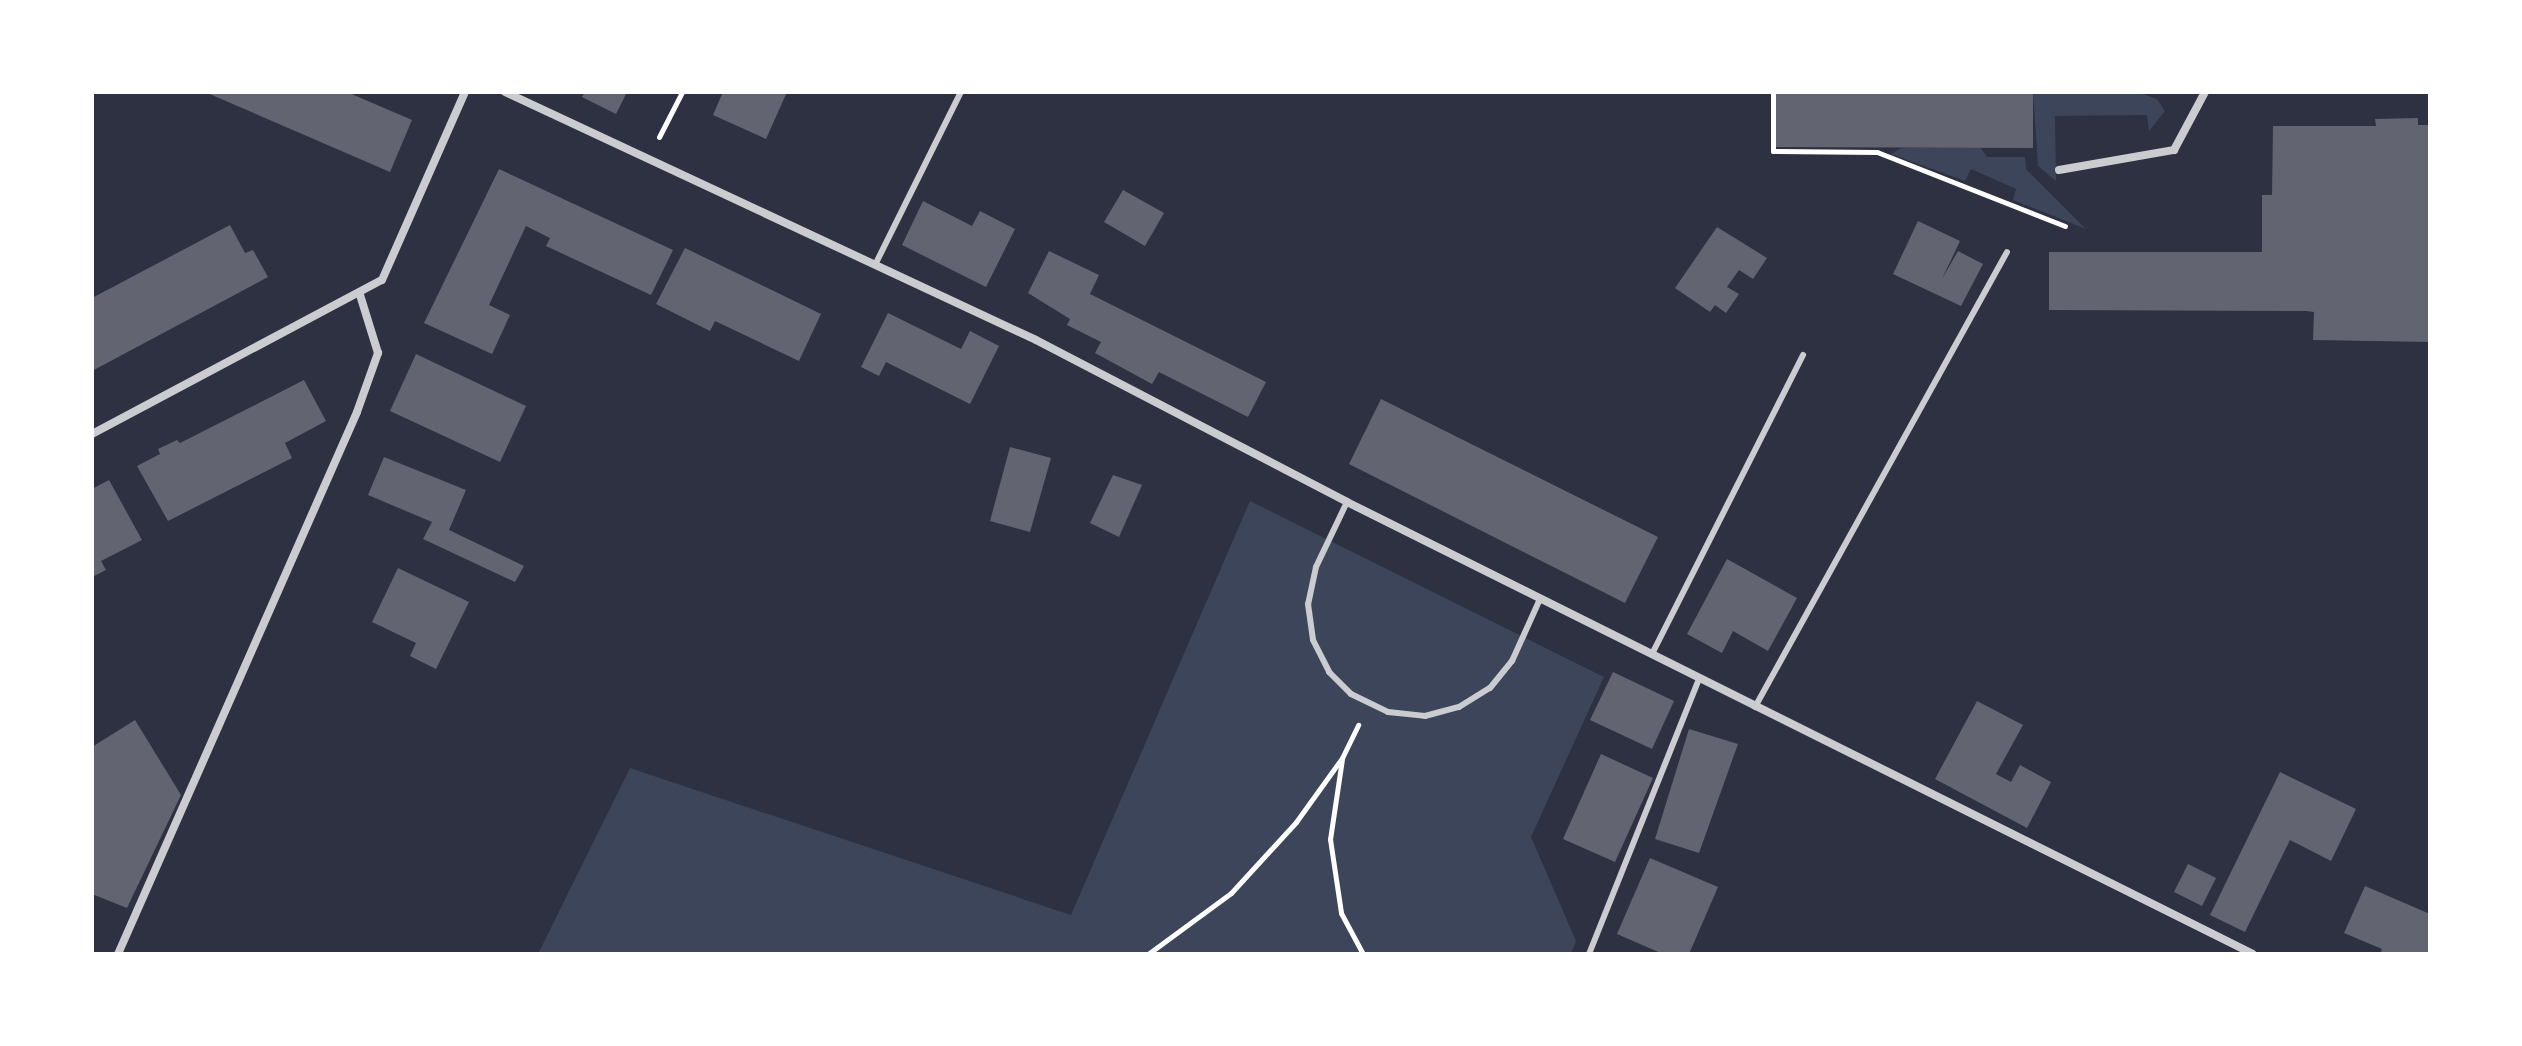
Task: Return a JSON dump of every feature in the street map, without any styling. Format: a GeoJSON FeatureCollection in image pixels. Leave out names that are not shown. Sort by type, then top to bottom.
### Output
{"type":"FeatureCollection","features":[{"type":"Feature","properties":{"kind":"street"},"geometry":{"type":"LineString","coordinates":[[92,434],[360,295],[382,280],[465,92]]}},
{"type":"Feature","properties":{"kind":"street"},"geometry":{"type":"LineString","coordinates":[[505,92],[1036,340],[1347,502],[2253,954]]}},
{"type":"Feature","properties":{"kind":"street"},"geometry":{"type":"LineString","coordinates":[[2059,170],[2174,150],[2205,92]]}},
{"type":"Feature","properties":{"kind":"street"},"geometry":{"type":"LineString","coordinates":[[118,954],[357,412],[378,353],[360,295]]}},
{"type":"Feature","properties":{"kind":"lane"},"geometry":{"type":"LineString","coordinates":[[875,265],[961,92]]}},
{"type":"Feature","properties":{"kind":"lane"},"geometry":{"type":"LineString","coordinates":[[1755,707],[2007,252]]}},
{"type":"Feature","properties":{"kind":"lane"},"geometry":{"type":"LineString","coordinates":[[1652,654],[1803,355]]}},
{"type":"Feature","properties":{"kind":"lane"},"geometry":{"type":"LineString","coordinates":[[1347,502],[1316,567],[1308,604],[1313,640],[1329,672],[1351,694],[1388,712],[1425,716],[1459,707],[1490,688],[1512,661],[1540,599]]}},
{"type":"Feature","properties":{"kind":"lane"},"geometry":{"type":"LineString","coordinates":[[1589,954],[1699,679]]}},
{"type":"Feature","properties":{"kind":"path"},"geometry":{"type":"LineString","coordinates":[[648,158],[682,92]]}},
{"type":"Feature","properties":{"kind":"path"},"geometry":{"type":"LineString","coordinates":[[1773,92],[1773,151],[1877,152],[2065,226]]}},
{"type":"Feature","properties":{"kind":"path"},"geometry":{"type":"LineString","coordinates":[[1148,954],[1231,893],[1296,822],[1342,758],[1369,703]]}},
{"type":"Feature","properties":{"kind":"path"},"geometry":{"type":"LineString","coordinates":[[1342,758],[1330,839],[1341,913],[1363,954]]}},
{"type":"Feature","properties":{"kind":"shaded area"},"geometry":{"type":"Polygon","coordinates":[[[2033,92],[2137,92],[2157,99],[2165,111],[2149,131],[2147,115],[2055,116],[2056,181],[2038,166],[2033,92]]]}},
{"type":"Feature","properties":{"kind":"shaded area"},"geometry":{"type":"Polygon","coordinates":[[[1980,147],[1987,157],[2025,157],[2026,169],[2086,229],[2013,200],[2016,189],[1971,169],[1965,181],[1891,154],[1901,148],[1980,147]]]}},
{"type":"Feature","properties":{"kind":"shaded area"},"geometry":{"type":"Polygon","coordinates":[[[1250,501],[1604,677],[1531,837],[1576,941],[1571,954],[538,954],[630,768],[1071,915],[1250,501]]]}},
{"type":"Feature","properties":{"kind":"building"},"geometry":{"type":"Polygon","coordinates":[[[205,92],[347,92],[412,120],[390,172],[205,92]]]}},
{"type":"Feature","properties":{"kind":"building"},"geometry":{"type":"Polygon","coordinates":[[[585,92],[627,92],[616,114],[582,97],[585,92]]]}},
{"type":"Feature","properties":{"kind":"building"},"geometry":{"type":"Polygon","coordinates":[[[723,92],[787,92],[766,139],[713,115],[723,92]]]}},
{"type":"Feature","properties":{"kind":"building"},"geometry":{"type":"Polygon","coordinates":[[[1776,92],[2033,92],[2033,148],[1776,147],[1776,92]]]}},
{"type":"Feature","properties":{"kind":"building"},"geometry":{"type":"Polygon","coordinates":[[[2418,118],[2418,125],[2430,125],[2430,342],[2313,340],[2314,312],[2306,311],[2049,310],[2049,252],[2262,252],[2262,195],[2272,195],[2273,126],[2376,126],[2375,119],[2418,118]]]}},
{"type":"Feature","properties":{"kind":"building"},"geometry":{"type":"Polygon","coordinates":[[[499,169],[673,250],[651,295],[546,246],[550,238],[526,226],[489,305],[510,315],[492,354],[424,323],[499,169]]]}},
{"type":"Feature","properties":{"kind":"building"},"geometry":{"type":"Polygon","coordinates":[[[1123,190],[1164,213],[1145,246],[1104,222],[1123,190]]]}},
{"type":"Feature","properties":{"kind":"building"},"geometry":{"type":"Polygon","coordinates":[[[923,201],[972,226],[980,211],[1015,229],[986,287],[902,245],[923,201]]]}},
{"type":"Feature","properties":{"kind":"building"},"geometry":{"type":"Polygon","coordinates":[[[1918,221],[1960,241],[1942,279],[1958,251],[1983,264],[1961,306],[1893,274],[1918,221]]]}},
{"type":"Feature","properties":{"kind":"building"},"geometry":{"type":"Polygon","coordinates":[[[230,225],[245,253],[253,250],[268,277],[92,371],[92,298],[230,225]]]}},
{"type":"Feature","properties":{"kind":"building"},"geometry":{"type":"Polygon","coordinates":[[[1717,227],[1767,258],[1753,279],[1739,270],[1727,287],[1739,294],[1726,313],[1715,305],[1710,312],[1675,288],[1717,227]]]}},
{"type":"Feature","properties":{"kind":"building"},"geometry":{"type":"Polygon","coordinates":[[[685,248],[821,314],[799,361],[715,321],[710,331],[656,304],[685,248]]]}},
{"type":"Feature","properties":{"kind":"building"},"geometry":{"type":"Polygon","coordinates":[[[1049,251],[1099,275],[1090,294],[1266,382],[1248,417],[1159,372],[1152,384],[1095,353],[1101,342],[1067,325],[1070,319],[1028,293],[1049,251]]]}},
{"type":"Feature","properties":{"kind":"building"},"geometry":{"type":"Polygon","coordinates":[[[888,313],[961,349],[970,331],[999,346],[970,404],[886,362],[879,376],[861,367],[888,313]]]}},
{"type":"Feature","properties":{"kind":"building"},"geometry":{"type":"Polygon","coordinates":[[[416,354],[526,406],[500,462],[390,411],[416,354]]]}},
{"type":"Feature","properties":{"kind":"building"},"geometry":{"type":"Polygon","coordinates":[[[304,380],[326,421],[285,443],[292,458],[168,521],[137,466],[160,454],[158,449],[177,440],[180,443],[304,380]]]}},
{"type":"Feature","properties":{"kind":"building"},"geometry":{"type":"Polygon","coordinates":[[[1381,399],[1658,537],[1625,603],[1349,464],[1381,399]]]}},
{"type":"Feature","properties":{"kind":"building"},"geometry":{"type":"Polygon","coordinates":[[[1010,447],[1051,458],[1030,532],[990,521],[1010,447]]]}},
{"type":"Feature","properties":{"kind":"building"},"geometry":{"type":"Polygon","coordinates":[[[384,457],[466,490],[449,530],[524,566],[515,582],[423,539],[432,522],[368,495],[384,457]]]}},
{"type":"Feature","properties":{"kind":"building"},"geometry":{"type":"Polygon","coordinates":[[[1113,475],[1142,485],[1119,537],[1090,523],[1113,475]]]}},
{"type":"Feature","properties":{"kind":"building"},"geometry":{"type":"Polygon","coordinates":[[[109,480],[142,540],[101,561],[106,570],[92,577],[92,489],[109,480]]]}},
{"type":"Feature","properties":{"kind":"building"},"geometry":{"type":"Polygon","coordinates":[[[1727,559],[1797,598],[1768,651],[1733,631],[1722,653],[1687,634],[1727,559]]]}},
{"type":"Feature","properties":{"kind":"building"},"geometry":{"type":"Polygon","coordinates":[[[398,568],[469,602],[436,669],[410,656],[416,643],[372,622],[398,568]]]}},
{"type":"Feature","properties":{"kind":"building"},"geometry":{"type":"Polygon","coordinates":[[[1613,672],[1674,701],[1652,749],[1590,720],[1613,672]]]}},
{"type":"Feature","properties":{"kind":"building"},"geometry":{"type":"Polygon","coordinates":[[[1977,701],[2023,725],[1996,774],[2011,782],[2020,765],[2051,782],[2027,828],[1935,779],[1977,701]]]}},
{"type":"Feature","properties":{"kind":"building"},"geometry":{"type":"Polygon","coordinates":[[[135,720],[181,795],[127,908],[92,894],[92,747],[135,720]]]}},
{"type":"Feature","properties":{"kind":"building"},"geometry":{"type":"Polygon","coordinates":[[[1689,729],[1738,744],[1699,853],[1655,839],[1689,729]]]}},
{"type":"Feature","properties":{"kind":"building"},"geometry":{"type":"Polygon","coordinates":[[[1601,754],[1653,778],[1615,862],[1563,839],[1601,754]]]}},
{"type":"Feature","properties":{"kind":"building"},"geometry":{"type":"Polygon","coordinates":[[[2280,772],[2356,809],[2331,861],[2290,840],[2245,932],[2210,915],[2280,772]]]}},
{"type":"Feature","properties":{"kind":"building"},"geometry":{"type":"Polygon","coordinates":[[[1650,858],[1718,887],[1689,954],[1663,954],[1617,934],[1650,858]]]}},
{"type":"Feature","properties":{"kind":"building"},"geometry":{"type":"Polygon","coordinates":[[[2188,864],[2216,878],[2202,906],[2174,892],[2188,864]]]}},
{"type":"Feature","properties":{"kind":"building"},"geometry":{"type":"Polygon","coordinates":[[[2365,886],[2430,914],[2430,954],[2380,954],[2382,949],[2344,933],[2365,886]]]}}]}
